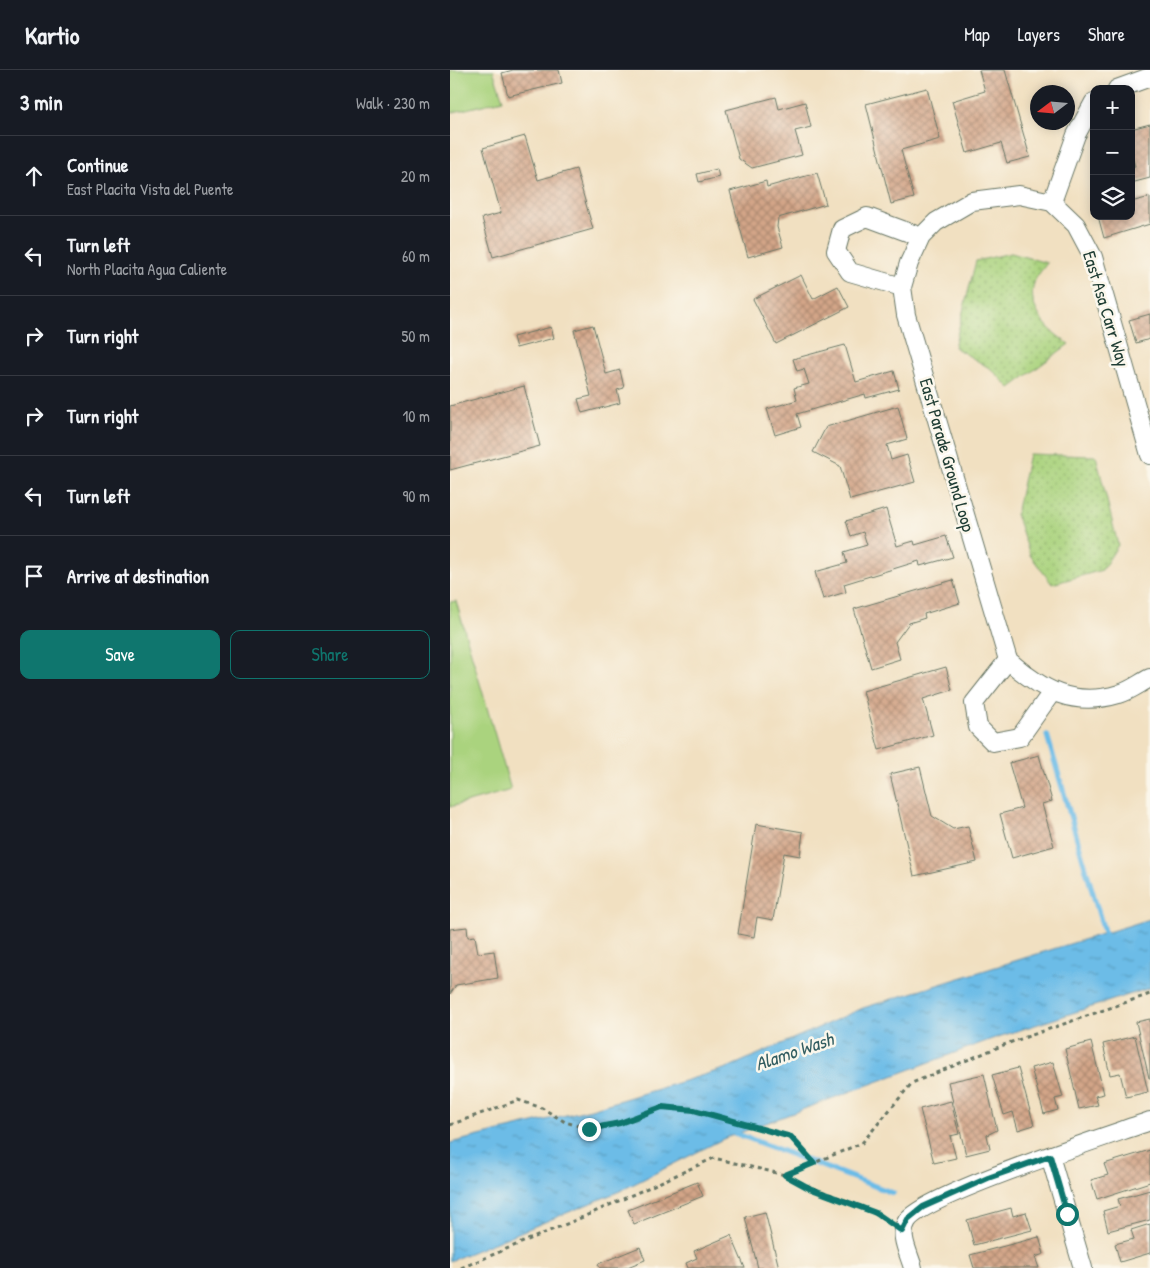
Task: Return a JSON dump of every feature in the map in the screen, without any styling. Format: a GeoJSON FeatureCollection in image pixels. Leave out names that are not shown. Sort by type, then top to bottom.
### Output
{"type":"FeatureCollection","features":[{"type":"Feature","properties":{"kind":"street"},"geometry":{"type":"LineString","coordinates":[[1128,85],[1150,77]]}},
{"type":"Feature","properties":{"kind":"street"},"geometry":{"type":"LineString","coordinates":[[1052,202],[1076,135],[1090,109]]}},
{"type":"Feature","properties":{"kind":"street","name":"East Parade Ground Loop"},"geometry":{"type":"LineString","coordinates":[[1008,660],[906,315],[902,287],[921,237],[936,222],[972,201],[1019,195],[1052,202]]}},
{"type":"Feature","properties":{"kind":"street","name":"East Asa Carr Way"},"geometry":{"type":"LineString","coordinates":[[1052,202],[1076,225],[1093,257],[1150,455]]}},
{"type":"Feature","properties":{"kind":"street"},"geometry":{"type":"LineString","coordinates":[[902,287],[850,272],[836,251],[842,229],[867,217],[921,237]]}},
{"type":"Feature","properties":{"kind":"street"},"geometry":{"type":"LineString","coordinates":[[1052,692],[1020,737],[993,742],[978,726],[974,703],[1008,660],[1025,675],[1052,692],[1088,699],[1120,694],[1150,678]]}},
{"type":"Feature","properties":{"kind":"street"},"geometry":{"type":"LineString","coordinates":[[913,1268],[902,1231],[908,1219],[923,1207],[988,1178],[1150,1121]]}},
{"type":"Feature","properties":{"kind":"street"},"geometry":{"type":"LineString","coordinates":[[1050,1156],[1083,1268]]}},
{"type":"Feature","properties":{"kind":"path"},"geometry":{"type":"LineString","coordinates":[[785,1175],[862,1143],[912,1083],[1006,1044],[1150,994]]}},
{"type":"Feature","properties":{"kind":"path"},"geometry":{"type":"LineString","coordinates":[[450,1125],[518,1100],[542,1108],[566,1122],[589,1129],[620,1123],[662,1107],[694,1110],[791,1137],[814,1163]]}},
{"type":"Feature","properties":{"kind":"path"},"geometry":{"type":"LineString","coordinates":[[461,1268],[583,1217],[714,1158],[785,1175],[809,1188],[876,1213],[902,1231]]}},
{"type":"Feature","properties":{"kind":"green space"},"geometry":{"type":"Polygon","coordinates":[[[450,70],[493,70],[503,100],[450,113],[450,70]]]}},
{"type":"Feature","properties":{"kind":"green space"},"geometry":{"type":"Polygon","coordinates":[[[1011,253],[1047,263],[1034,283],[1033,302],[1041,319],[1047,326],[1069,344],[1010,388],[991,369],[954,347],[976,261],[1011,253]]]}},
{"type":"Feature","properties":{"kind":"green space"},"geometry":{"type":"Polygon","coordinates":[[[1029,454],[1096,456],[1118,545],[1102,570],[1052,584],[1030,555],[1016,514],[1029,454]]]}},
{"type":"Feature","properties":{"kind":"green space"},"geometry":{"type":"Polygon","coordinates":[[[456,601],[511,790],[450,807],[450,602],[456,601]]]}},
{"type":"Feature","properties":{"kind":"water","name":"Alamo Wash"},"geometry":{"type":"Polygon","coordinates":[[[1150,919],[1150,988],[992,1039],[723,1139],[620,1191],[450,1261],[450,1143],[591,1109],[727,1068],[863,1008],[1150,919]]]}},
{"type":"Feature","properties":{"kind":"building"},"geometry":{"type":"Polygon","coordinates":[[[513,70],[559,70],[562,83],[508,96],[502,73],[513,70]]]}},
{"type":"Feature","properties":{"kind":"building"},"geometry":{"type":"Polygon","coordinates":[[[979,70],[1005,70],[1030,157],[1007,163],[1001,143],[967,153],[952,101],[985,91],[979,70]]]}},
{"type":"Feature","properties":{"kind":"building"},"geometry":{"type":"Polygon","coordinates":[[[927,88],[940,139],[901,150],[914,198],[891,204],[866,104],[927,88]]]}},
{"type":"Feature","properties":{"kind":"building"},"geometry":{"type":"Polygon","coordinates":[[[776,97],[779,109],[805,102],[811,127],[795,131],[802,155],[752,168],[739,159],[726,110],[776,97]]]}},
{"type":"Feature","properties":{"kind":"building"},"geometry":{"type":"Polygon","coordinates":[[[1150,124],[1150,178],[1135,182],[1135,130],[1135,128],[1150,124]]]}},
{"type":"Feature","properties":{"kind":"building"},"geometry":{"type":"Polygon","coordinates":[[[525,136],[538,180],[576,169],[593,229],[493,257],[482,218],[501,213],[483,148],[525,136]]]}},
{"type":"Feature","properties":{"kind":"building"},"geometry":{"type":"Polygon","coordinates":[[[717,169],[719,177],[699,182],[697,174],[717,169]]]}},
{"type":"Feature","properties":{"kind":"building"},"geometry":{"type":"Polygon","coordinates":[[[817,173],[826,204],[778,218],[777,227],[783,247],[748,257],[730,191],[766,181],[767,187],[817,173]]]}},
{"type":"Feature","properties":{"kind":"building"},"geometry":{"type":"Polygon","coordinates":[[[1150,197],[1150,224],[1104,238],[1099,220],[1135,220],[1135,201],[1150,197]]]}},
{"type":"Feature","properties":{"kind":"building"},"geometry":{"type":"Polygon","coordinates":[[[801,275],[813,299],[838,286],[849,307],[776,344],[753,299],[801,275]]]}},
{"type":"Feature","properties":{"kind":"building"},"geometry":{"type":"Polygon","coordinates":[[[1150,314],[1150,339],[1136,343],[1129,320],[1150,314]]]}},
{"type":"Feature","properties":{"kind":"building"},"geometry":{"type":"Polygon","coordinates":[[[593,325],[606,374],[620,370],[624,388],[617,390],[620,403],[582,413],[578,399],[591,396],[574,330],[593,325]]]}},
{"type":"Feature","properties":{"kind":"building"},"geometry":{"type":"Polygon","coordinates":[[[551,327],[554,338],[516,348],[513,337],[551,327]]]}},
{"type":"Feature","properties":{"kind":"building"},"geometry":{"type":"Polygon","coordinates":[[[845,345],[856,382],[894,371],[899,389],[866,398],[865,394],[797,414],[801,427],[775,435],[767,409],[797,400],[794,388],[809,384],[804,369],[797,371],[793,359],[845,345]]]}},
{"type":"Feature","properties":{"kind":"building"},"geometry":{"type":"Polygon","coordinates":[[[524,386],[540,446],[450,470],[450,406],[524,386]]]}},
{"type":"Feature","properties":{"kind":"building"},"geometry":{"type":"Polygon","coordinates":[[[898,406],[907,439],[887,445],[891,460],[907,455],[915,482],[850,500],[840,466],[813,452],[826,427],[898,406]]]}},
{"type":"Feature","properties":{"kind":"building"},"geometry":{"type":"Polygon","coordinates":[[[886,509],[897,546],[914,541],[915,545],[946,536],[953,557],[920,566],[919,561],[844,584],[846,592],[823,599],[815,572],[847,563],[844,552],[867,545],[863,532],[851,536],[846,521],[886,509]]]}},
{"type":"Feature","properties":{"kind":"building"},"geometry":{"type":"Polygon","coordinates":[[[953,580],[960,603],[924,614],[925,618],[909,623],[895,642],[900,659],[871,668],[854,609],[953,580]]]}},
{"type":"Feature","properties":{"kind":"building"},"geometry":{"type":"Polygon","coordinates":[[[946,667],[952,690],[923,699],[933,735],[879,750],[863,691],[946,667]]]}},
{"type":"Feature","properties":{"kind":"building"},"geometry":{"type":"Polygon","coordinates":[[[1039,755],[1052,801],[1042,804],[1054,846],[1012,858],[1000,814],[1022,808],[1009,763],[1039,755]]]}},
{"type":"Feature","properties":{"kind":"building"},"geometry":{"type":"Polygon","coordinates":[[[920,767],[932,816],[953,829],[968,826],[977,862],[914,876],[890,774],[920,767]]]}},
{"type":"Feature","properties":{"kind":"building"},"geometry":{"type":"Polygon","coordinates":[[[756,824],[803,832],[800,856],[784,853],[773,920],[757,917],[754,937],[738,934],[756,824]]]}},
{"type":"Feature","properties":{"kind":"building"},"geometry":{"type":"Polygon","coordinates":[[[467,927],[468,937],[475,936],[478,953],[494,951],[498,978],[456,985],[450,994],[450,929],[467,927]]]}},
{"type":"Feature","properties":{"kind":"building"},"geometry":{"type":"Polygon","coordinates":[[[1150,1019],[1150,1078],[1149,1078],[1136,1022],[1150,1019]]]}},
{"type":"Feature","properties":{"kind":"building"},"geometry":{"type":"Polygon","coordinates":[[[1135,1036],[1148,1092],[1126,1097],[1120,1073],[1110,1075],[1103,1044],[1135,1036]]]}},
{"type":"Feature","properties":{"kind":"building"},"geometry":{"type":"Polygon","coordinates":[[[1091,1042],[1104,1094],[1095,1096],[1098,1105],[1079,1109],[1065,1049],[1091,1042]]]}},
{"type":"Feature","properties":{"kind":"building"},"geometry":{"type":"Polygon","coordinates":[[[1053,1062],[1063,1097],[1055,1099],[1058,1110],[1044,1114],[1031,1068],[1053,1062]]]}},
{"type":"Feature","properties":{"kind":"building"},"geometry":{"type":"Polygon","coordinates":[[[1018,1068],[1034,1125],[1018,1130],[1013,1112],[1004,1115],[992,1075],[1018,1068]]]}},
{"type":"Feature","properties":{"kind":"building"},"geometry":{"type":"Polygon","coordinates":[[[984,1074],[997,1130],[987,1135],[990,1149],[966,1155],[948,1082],[984,1074]]]}},
{"type":"Feature","properties":{"kind":"building"},"geometry":{"type":"Polygon","coordinates":[[[951,1101],[959,1134],[950,1136],[956,1158],[934,1163],[920,1109],[951,1101]]]}},
{"type":"Feature","properties":{"kind":"building"},"geometry":{"type":"Polygon","coordinates":[[[1150,1150],[1150,1182],[1097,1199],[1091,1180],[1108,1175],[1104,1164],[1150,1150]]]}},
{"type":"Feature","properties":{"kind":"building"},"geometry":{"type":"Polygon","coordinates":[[[697,1182],[703,1196],[634,1224],[628,1210],[697,1182]]]}},
{"type":"Feature","properties":{"kind":"building"},"geometry":{"type":"Polygon","coordinates":[[[1150,1190],[1150,1220],[1108,1231],[1103,1211],[1120,1206],[1118,1199],[1150,1190]]]}},
{"type":"Feature","properties":{"kind":"building"},"geometry":{"type":"Polygon","coordinates":[[[1011,1208],[1013,1216],[1026,1212],[1032,1230],[974,1245],[967,1220],[1011,1208]]]}},
{"type":"Feature","properties":{"kind":"building"},"geometry":{"type":"Polygon","coordinates":[[[765,1212],[779,1268],[758,1268],[745,1217],[765,1212]]]}},
{"type":"Feature","properties":{"kind":"building"},"geometry":{"type":"Polygon","coordinates":[[[1150,1224],[1150,1253],[1120,1262],[1115,1244],[1134,1239],[1131,1230],[1150,1224]]]}},
{"type":"Feature","properties":{"kind":"building"},"geometry":{"type":"Polygon","coordinates":[[[731,1235],[745,1268],[688,1268],[686,1263],[697,1258],[694,1251],[731,1235]]]}},
{"type":"Feature","properties":{"kind":"building"},"geometry":{"type":"Polygon","coordinates":[[[1039,1237],[1044,1254],[1035,1257],[1039,1268],[974,1268],[970,1255],[1039,1237]]]}},
{"type":"Feature","properties":{"kind":"building"},"geometry":{"type":"Polygon","coordinates":[[[640,1247],[645,1260],[625,1268],[600,1268],[598,1264],[640,1247]]]}},
{"type":"Feature","properties":{"kind":"waterway"},"geometry":{"type":"LineString","coordinates":[[1047,735],[1107,942]]}},
{"type":"Feature","properties":{"kind":"waterway"},"geometry":{"type":"LineString","coordinates":[[732,1132],[893,1193]]}},
{"type":"Feature","properties":{"kind":"route"},"geometry":{"type":"LineString","coordinates":[[589,1129],[620,1123],[662,1107],[694,1110],[791,1137],[814,1163],[785,1175],[809,1188],[876,1213],[902,1231],[908,1219],[923,1207],[988,1178],[1050,1156],[1067,1214]]}}]}
